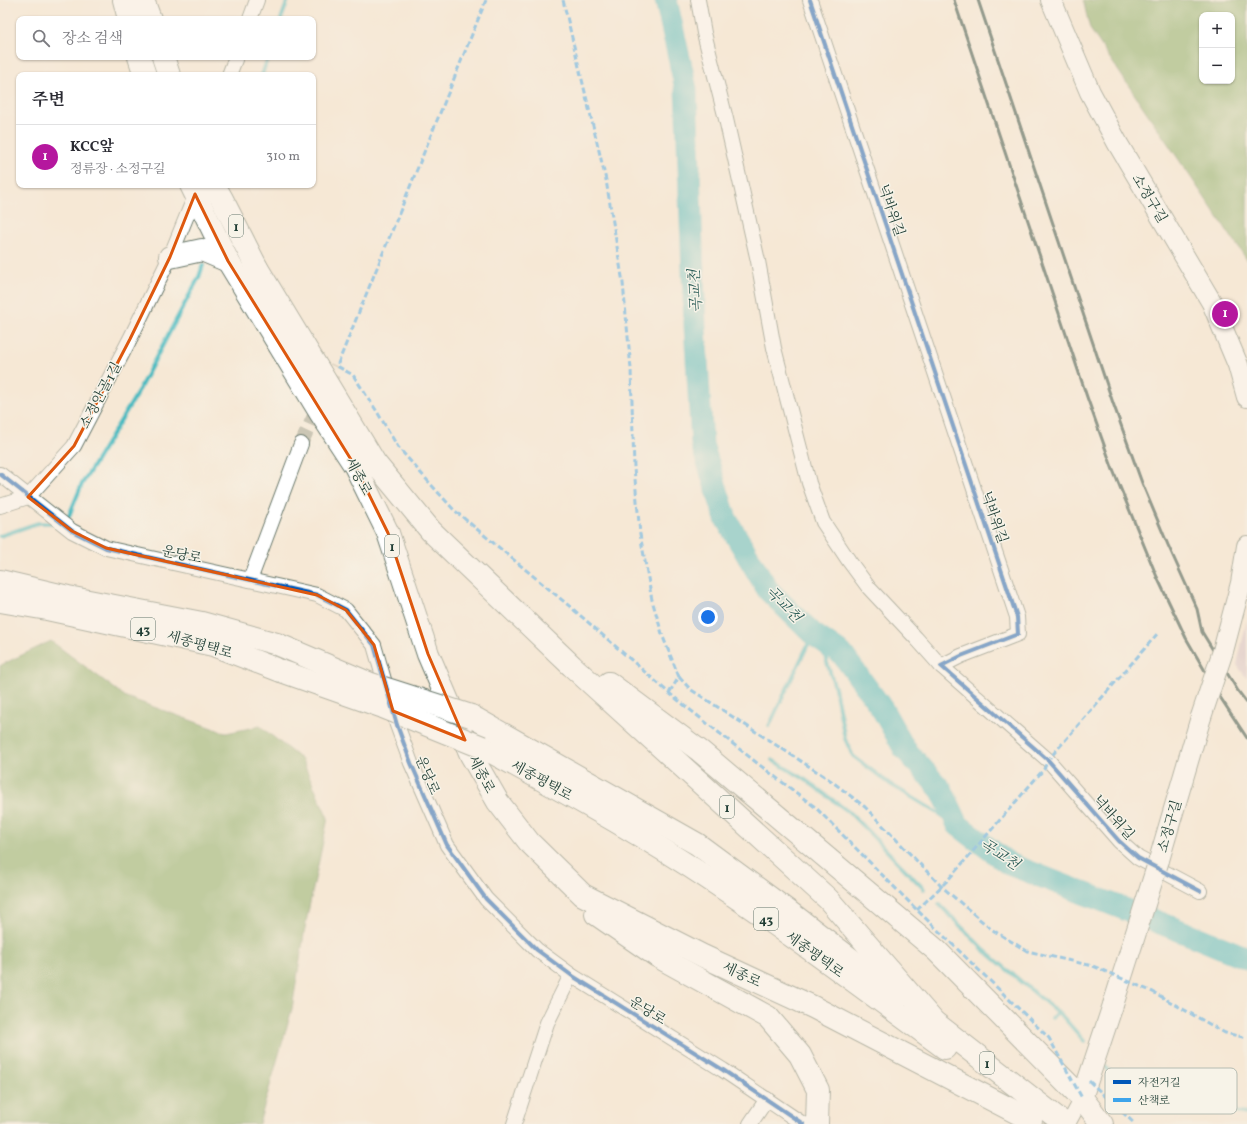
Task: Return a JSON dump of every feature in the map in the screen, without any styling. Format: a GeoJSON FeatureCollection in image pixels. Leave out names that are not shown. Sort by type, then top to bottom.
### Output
{"type":"FeatureCollection","features":[{"type":"Feature","properties":{"kind":"main road"},"geometry":{"type":"LineString","coordinates":[[124,0],[128,16]]}},
{"type":"Feature","properties":{"kind":"main road"},"geometry":{"type":"LineString","coordinates":[[143,0],[149,16]]}},
{"type":"Feature","properties":{"kind":"main road"},"geometry":{"type":"LineString","coordinates":[[140,60],[144,72]]}},
{"type":"Feature","properties":{"kind":"main road","name":"세종로"},"geometry":{"type":"LineString","coordinates":[[200,188],[228,261],[302,383],[355,466],[388,533],[428,654],[472,755],[498,802],[529,842],[583,895],[703,956],[813,1007],[1036,1116]]}},
{"type":"Feature","properties":{"kind":"main road","name":"세종로"},"geometry":{"type":"LineString","coordinates":[[202,188],[222,199],[257,268],[375,463],[431,531],[572,666],[828,899],[934,1022],[1036,1116]]}},
{"type":"Feature","properties":{"kind":"main road"},"geometry":{"type":"LineString","coordinates":[[170,257],[202,250],[228,261]]}},
{"type":"Feature","properties":{"kind":"main road","name":"세종평택로"},"geometry":{"type":"LineString","coordinates":[[0,581],[68,597],[202,623],[277,644],[371,684],[471,716],[697,844],[934,1022]]}},
{"type":"Feature","properties":{"kind":"main road","name":"세종평택로"},"geometry":{"type":"LineString","coordinates":[[0,601],[47,609],[213,645],[383,707],[482,747],[579,800],[682,862],[779,928],[1036,1116]]}},
{"type":"Feature","properties":{"kind":"main road"},"geometry":{"type":"LineString","coordinates":[[508,605],[700,751],[936,950],[1082,1098],[1102,1124]]}},
{"type":"Feature","properties":{"kind":"main road"},"geometry":{"type":"LineString","coordinates":[[529,842],[575,900],[657,956],[768,1017],[800,1055],[818,1090],[817,1124]]}},
{"type":"Feature","properties":{"kind":"main road","name":"1"},"geometry":{"type":"LineString","coordinates":[[1036,1116],[1067,1124]]}},
{"type":"Feature","properties":{"kind":"street"},"geometry":{"type":"LineString","coordinates":[[251,16],[257,0]]}},
{"type":"Feature","properties":{"kind":"street","name":"넉바위길"},"geometry":{"type":"LineString","coordinates":[[698,0],[704,33],[726,119],[758,261],[776,356],[809,483],[823,522],[869,588],[941,666],[1048,760],[1119,841],[1138,858],[1200,891]]}},
{"type":"Feature","properties":{"kind":"street","name":"넉바위길"},"geometry":{"type":"LineString","coordinates":[[810,0],[1017,617],[1018,634],[961,656],[941,666]]}},
{"type":"Feature","properties":{"kind":"street","name":"소정구길"},"geometry":{"type":"LineString","coordinates":[[1051,0],[1090,92],[1118,144],[1212,304],[1240,371],[1247,397]]}},
{"type":"Feature","properties":{"kind":"street"},"geometry":{"type":"LineString","coordinates":[[230,72],[235,60]]}},
{"type":"Feature","properties":{"kind":"street","name":"소정안골1길"},"geometry":{"type":"LineString","coordinates":[[28,497],[74,446],[130,339],[170,257],[200,188]]}},
{"type":"Feature","properties":{"kind":"street"},"geometry":{"type":"LineString","coordinates":[[250,580],[301,444]]}},
{"type":"Feature","properties":{"kind":"street","name":"운당로"},"geometry":{"type":"LineString","coordinates":[[0,474],[72,531],[106,548],[317,595],[346,610],[374,645],[401,738],[447,845],[486,899],[537,950],[571,975],[716,1066],[803,1124]]}},
{"type":"Feature","properties":{"kind":"street"},"geometry":{"type":"LineString","coordinates":[[0,506],[28,497]]}},
{"type":"Feature","properties":{"kind":"street","name":"소정구길"},"geometry":{"type":"LineString","coordinates":[[1067,1124],[1082,1098],[1159,860],[1201,718],[1223,652],[1241,583],[1247,546]]}},
{"type":"Feature","properties":{"kind":"street"},"geometry":{"type":"LineString","coordinates":[[514,1124],[547,1023],[571,975]]}},
{"type":"Feature","properties":{"kind":"street"},"geometry":{"type":"LineString","coordinates":[[750,1124],[767,1099]]}},
{"type":"Feature","properties":{"kind":"highlighted area"},"geometry":{"type":"Polygon","coordinates":[[[195,194],[228,261],[355,466],[388,533],[428,654],[465,740],[393,711],[374,645],[346,610],[317,595],[106,548],[72,531],[28,497],[74,446],[130,339],[170,257],[195,194]]]}},
{"type":"Feature","properties":{"kind":"shaded area"},"geometry":{"type":"Polygon","coordinates":[[[1247,620],[1247,679],[1237,665],[1247,620]]]}},
{"type":"Feature","properties":{"kind":"green space"},"geometry":{"type":"Polygon","coordinates":[[[1083,0],[1247,0],[1247,260],[1090,29],[1083,0]]]}},
{"type":"Feature","properties":{"kind":"green space"},"geometry":{"type":"Polygon","coordinates":[[[51,641],[126,697],[226,733],[260,726],[302,760],[328,818],[306,922],[292,1009],[259,1124],[0,1124],[0,666],[51,641]]]}},
{"type":"Feature","properties":{"kind":"waterway"},"geometry":{"type":"LineString","coordinates":[[282,16],[288,0]]}},
{"type":"Feature","properties":{"kind":"waterway","name":"곡교천"},"geometry":{"type":"LineString","coordinates":[[666,0],[686,89],[695,326],[702,444],[726,519],[768,590],[813,634],[842,654],[881,707],[904,748],[942,791],[958,825],[1009,864],[1247,958]]}},
{"type":"Feature","properties":{"kind":"waterway"},"geometry":{"type":"LineString","coordinates":[[263,72],[267,60]]}},
{"type":"Feature","properties":{"kind":"waterway"},"geometry":{"type":"LineString","coordinates":[[66,523],[82,484],[135,397],[199,277],[203,265]]}},
{"type":"Feature","properties":{"kind":"waterway"},"geometry":{"type":"LineString","coordinates":[[0,536],[38,523],[55,523]]}},
{"type":"Feature","properties":{"kind":"waterway"},"geometry":{"type":"LineString","coordinates":[[813,634],[825,656],[835,688],[845,739],[853,756],[890,784],[958,825]]}},
{"type":"Feature","properties":{"kind":"waterway"},"geometry":{"type":"LineString","coordinates":[[769,726],[813,634]]}},
{"type":"Feature","properties":{"kind":"waterway"},"geometry":{"type":"LineString","coordinates":[[772,760],[803,778],[849,812],[924,889]]}},
{"type":"Feature","properties":{"kind":"waterway"},"geometry":{"type":"LineString","coordinates":[[939,904],[983,949],[1064,1018],[1085,1042]]}},
{"type":"Feature","properties":{"kind":"waterway"},"geometry":{"type":"LineString","coordinates":[[1052,1018],[1057,1012]]}},
{"type":"Feature","properties":{"kind":"waterway"},"geometry":{"type":"LineString","coordinates":[[1102,1062],[1107,1068]]}},
{"type":"Feature","properties":{"kind":"waterway"},"geometry":{"type":"LineString","coordinates":[[1237,1113],[1247,1114]]}},
{"type":"Feature","properties":{"kind":"tunnel"},"geometry":{"type":"LineString","coordinates":[[301,444],[337,366]]}},
{"type":"Feature","properties":{"kind":"railway"},"geometry":{"type":"LineString","coordinates":[[954,0],[1087,397],[1113,470],[1157,577],[1186,638],[1220,697],[1247,738]]}},
{"type":"Feature","properties":{"kind":"railway"},"geometry":{"type":"LineString","coordinates":[[978,0],[1113,403],[1142,483],[1197,609],[1202,632],[1247,703]]}},
{"type":"Feature","properties":{"kind":"marked path"},"geometry":{"type":"LineString","coordinates":[[486,0],[337,366],[353,375],[398,447],[454,510],[574,610],[669,693],[815,807],[917,910],[1049,1038],[1082,1098]]}},
{"type":"Feature","properties":{"kind":"marked path"},"geometry":{"type":"LineString","coordinates":[[563,0],[606,180],[623,283],[631,369],[634,468],[640,534],[652,600],[663,637],[679,677],[669,693]]}},
{"type":"Feature","properties":{"kind":"marked path"},"geometry":{"type":"LineString","coordinates":[[917,910],[948,880],[1044,769],[1048,760],[1158,633]]}},
{"type":"Feature","properties":{"kind":"marked path"},"geometry":{"type":"LineString","coordinates":[[679,677],[690,689],[830,780],[865,807],[941,886],[991,929],[1027,951],[1093,966],[1153,992],[1225,1033],[1247,1038]]}},
{"type":"Feature","properties":{"kind":"marked path"},"geometry":{"type":"LineString","coordinates":[[1089,1081],[1105,1096]]}},
{"type":"Feature","properties":{"kind":"marked path"},"geometry":{"type":"LineString","coordinates":[[1124,1114],[1135,1124]]}},
{"type":"Feature","properties":{"kind":"cycle path"},"geometry":{"type":"LineString","coordinates":[[810,0],[1017,617],[1018,634],[961,656],[941,666],[1048,760],[1119,841],[1138,858],[1200,891]]}},
{"type":"Feature","properties":{"kind":"cycle path"},"geometry":{"type":"LineString","coordinates":[[0,474],[72,531],[106,548],[317,595],[346,610],[374,645],[397,725],[411,763],[447,845],[486,899],[537,950],[571,975],[723,1070],[803,1124]]}},
{"type":"Feature","properties":{"kind":"place","name":"KCC앞"},"geometry":{"type":"Point","coordinates":[1225,314]}}]}
